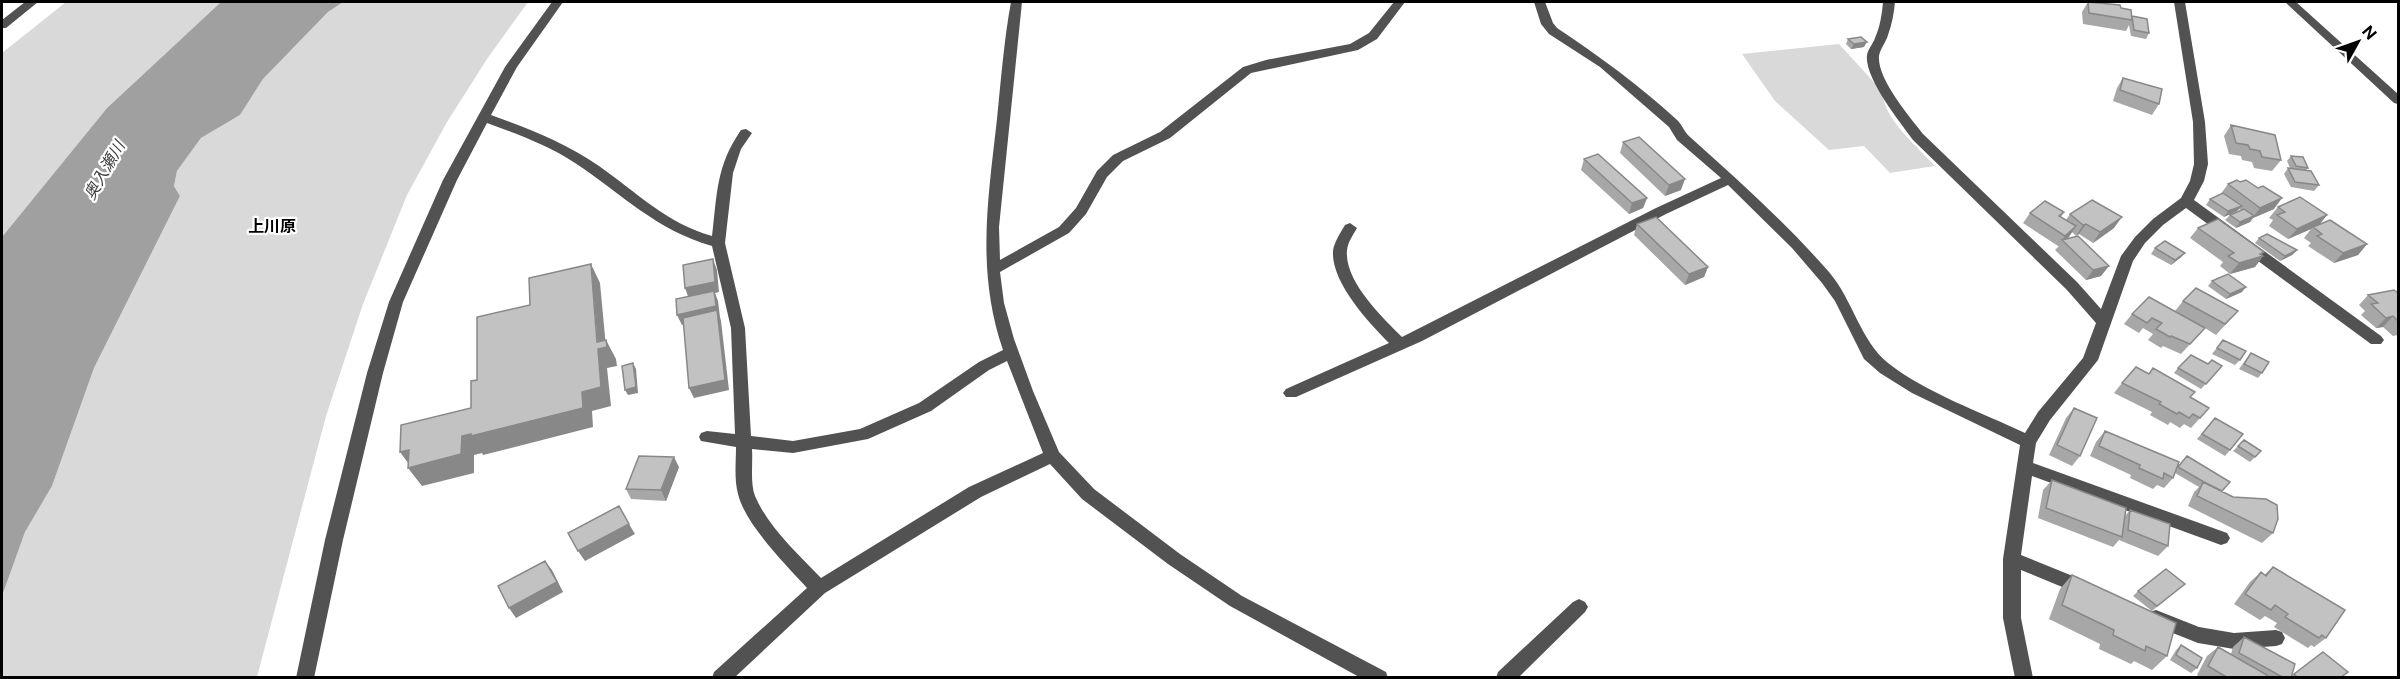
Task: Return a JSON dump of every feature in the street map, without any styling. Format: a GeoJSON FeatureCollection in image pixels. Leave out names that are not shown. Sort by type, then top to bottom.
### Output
{"type":"FeatureCollection","features":[{"type":"Feature","properties":{"kind":"street"},"geometry":{"type":"LineString","coordinates":[[2,25],[32,2]]}},
{"type":"Feature","properties":{"kind":"street"},"geometry":{"type":"LineString","coordinates":[[305,678],[334,540],[375,373],[396,302],[450,180],[511,67],[557,2]]}},
{"type":"Feature","properties":{"kind":"street"},"geometry":{"type":"LineString","coordinates":[[1016,2],[992,227],[993,270],[997,303],[1012,352],[1052,456],[1088,494],[1174,559],[1236,601],[1379,678]]}},
{"type":"Feature","properties":{"kind":"street"},"geometry":{"type":"LineString","coordinates":[[993,270],[1064,230],[1081,211],[1102,174],[1118,158],[1165,135],[1247,70],[1354,47],[1373,36],[1399,2]]}},
{"type":"Feature","properties":{"kind":"street"},"geometry":{"type":"LineString","coordinates":[[1540,2],[1547,24],[1553,31],[1604,64],[1674,123],[1682,137],[1730,179],[1827,279],[1841,299],[1869,355],[1885,369],[1917,389],[2028,442]]}},
{"type":"Feature","properties":{"kind":"street"},"geometry":{"type":"LineString","coordinates":[[1889,2],[1888,16],[1873,56],[1877,72],[1903,117],[1918,136],[2072,286],[2105,323]]}},
{"type":"Feature","properties":{"kind":"street"},"geometry":{"type":"LineString","coordinates":[[2024,678],[2012,618],[2012,559],[2023,465],[2028,442],[2044,416],[2090,360],[2126,260],[2140,240],[2158,222],[2186,201],[2197,181],[2201,164],[2201,145],[2186,29],[2180,2]]}},
{"type":"Feature","properties":{"kind":"street"},"geometry":{"type":"LineString","coordinates":[[2290,2],[2398,100]]}},
{"type":"Feature","properties":{"kind":"street"},"geometry":{"type":"LineString","coordinates":[[484,117],[541,139],[578,158],[669,226],[694,238],[718,243]]}},
{"type":"Feature","properties":{"kind":"street"},"geometry":{"type":"LineString","coordinates":[[746,133],[735,149],[726,173],[718,243],[738,328],[746,494],[754,510],[784,552],[819,588]]}},
{"type":"Feature","properties":{"kind":"street"},"geometry":{"type":"LineString","coordinates":[[1291,393],[1400,345],[1660,211],[1730,179]]}},
{"type":"Feature","properties":{"kind":"street"},"geometry":{"type":"LineString","coordinates":[[2186,201],[2376,340]]}},
{"type":"Feature","properties":{"kind":"street"},"geometry":{"type":"LineString","coordinates":[[1350,228],[1340,250],[1346,277],[1379,324],[1400,345]]}},
{"type":"Feature","properties":{"kind":"street"},"geometry":{"type":"LineString","coordinates":[[707,437],[794,447],[862,435],[925,408],[984,366],[1012,352]]}},
{"type":"Feature","properties":{"kind":"street"},"geometry":{"type":"LineString","coordinates":[[721,678],[819,588],[975,492],[1052,456]]}},
{"type":"Feature","properties":{"kind":"street"},"geometry":{"type":"LineString","coordinates":[[2023,465],[2221,538]]}},
{"type":"Feature","properties":{"kind":"street"},"geometry":{"type":"LineString","coordinates":[[2012,559],[2100,595]]}},
{"type":"Feature","properties":{"kind":"street"},"geometry":{"type":"LineString","coordinates":[[1505,678],[1579,607]]}},
{"type":"Feature","properties":{"kind":"street"},"geometry":{"type":"LineString","coordinates":[[2143,613],[2198,635],[2234,640],[2276,638]]}},
{"type":"Feature","properties":{"kind":"shaded area"},"geometry":{"type":"Polygon","coordinates":[[[66,2],[221,2],[107,108],[2,237],[2,53],[66,2]]]}},
{"type":"Feature","properties":{"kind":"shaded area"},"geometry":{"type":"Polygon","coordinates":[[[343,2],[528,2],[487,59],[447,122],[407,195],[363,304],[326,416],[257,677],[2,677],[2,596],[25,532],[52,486],[94,368],[180,196],[174,186],[177,171],[201,138],[240,115],[263,79],[328,12],[343,2]]]}},
{"type":"Feature","properties":{"kind":"shaded area"},"geometry":{"type":"Polygon","coordinates":[[[1839,44],[1882,91],[1884,102],[1895,122],[1935,166],[1890,173],[1864,146],[1829,150],[1775,101],[1742,54],[1839,44]]]}},
{"type":"Feature","properties":{"kind":"water","name":"奥入瀬川"},"geometry":{"type":"Polygon","coordinates":[[[221,2],[343,2],[328,12],[263,79],[240,115],[201,138],[177,171],[174,186],[180,196],[94,368],[52,486],[25,532],[2,596],[2,237],[107,108],[221,2]]]}},
{"type":"Feature","properties":{"kind":"building"},"geometry":{"type":"Polygon","coordinates":[[[2088,2],[2120,5],[2121,8],[2131,10],[2132,20],[2089,13],[2088,2]]]}},
{"type":"Feature","properties":{"kind":"building"},"geometry":{"type":"Polygon","coordinates":[[[2132,16],[2147,19],[2149,33],[2134,30],[2132,16]]]}},
{"type":"Feature","properties":{"kind":"building"},"geometry":{"type":"Polygon","coordinates":[[[1861,37],[1867,42],[1854,44],[1848,39],[1861,37]]]}},
{"type":"Feature","properties":{"kind":"building"},"geometry":{"type":"Polygon","coordinates":[[[2123,78],[2162,89],[2159,104],[2120,90],[2123,78]]]}},
{"type":"Feature","properties":{"kind":"building"},"geometry":{"type":"Polygon","coordinates":[[[2231,125],[2275,135],[2281,160],[2262,157],[2260,151],[2250,149],[2248,145],[2236,143],[2231,125]]]}},
{"type":"Feature","properties":{"kind":"building"},"geometry":{"type":"Polygon","coordinates":[[[1639,137],[1685,179],[1669,185],[1623,142],[1639,137]]]}},
{"type":"Feature","properties":{"kind":"building"},"geometry":{"type":"Polygon","coordinates":[[[1598,154],[1647,198],[1632,203],[1584,159],[1598,154]]]}},
{"type":"Feature","properties":{"kind":"building"},"geometry":{"type":"Polygon","coordinates":[[[2291,156],[2303,157],[2308,168],[2296,166],[2291,156]]]}},
{"type":"Feature","properties":{"kind":"building"},"geometry":{"type":"Polygon","coordinates":[[[2288,168],[2311,171],[2319,185],[2295,182],[2288,168]]]}},
{"type":"Feature","properties":{"kind":"building"},"geometry":{"type":"Polygon","coordinates":[[[2237,180],[2240,182],[2246,180],[2258,188],[2263,186],[2282,198],[2260,208],[2228,184],[2237,180]]]}},
{"type":"Feature","properties":{"kind":"building"},"geometry":{"type":"Polygon","coordinates":[[[2223,193],[2242,206],[2228,211],[2210,199],[2223,193]]]}},
{"type":"Feature","properties":{"kind":"building"},"geometry":{"type":"Polygon","coordinates":[[[2300,197],[2327,215],[2297,229],[2277,215],[2285,212],[2278,207],[2300,197]]]}},
{"type":"Feature","properties":{"kind":"building"},"geometry":{"type":"Polygon","coordinates":[[[2092,200],[2122,217],[2100,232],[2086,224],[2083,225],[2070,214],[2092,200]]]}},
{"type":"Feature","properties":{"kind":"building"},"geometry":{"type":"Polygon","coordinates":[[[2045,201],[2064,212],[2059,216],[2076,226],[2065,236],[2030,213],[2045,201]]]}},
{"type":"Feature","properties":{"kind":"building"},"geometry":{"type":"Polygon","coordinates":[[[2244,209],[2254,216],[2240,222],[2230,215],[2244,209]]]}},
{"type":"Feature","properties":{"kind":"building"},"geometry":{"type":"Polygon","coordinates":[[[1656,217],[1708,267],[1689,274],[1637,224],[1656,217]]]}},
{"type":"Feature","properties":{"kind":"building"},"geometry":{"type":"Polygon","coordinates":[[[2218,219],[2264,252],[2260,254],[2263,256],[2239,263],[2228,256],[2234,253],[2198,228],[2218,219]]]}},
{"type":"Feature","properties":{"kind":"building"},"geometry":{"type":"Polygon","coordinates":[[[2330,220],[2367,244],[2343,253],[2317,236],[2322,234],[2313,227],[2330,220]]]}},
{"type":"Feature","properties":{"kind":"building"},"geometry":{"type":"Polygon","coordinates":[[[2267,234],[2297,250],[2285,256],[2259,238],[2267,234]]]}},
{"type":"Feature","properties":{"kind":"building"},"geometry":{"type":"Polygon","coordinates":[[[2078,236],[2109,266],[2093,270],[2062,240],[2078,236]]]}},
{"type":"Feature","properties":{"kind":"building"},"geometry":{"type":"Polygon","coordinates":[[[2165,241],[2185,253],[2175,260],[2155,248],[2165,241]]]}},
{"type":"Feature","properties":{"kind":"building"},"geometry":{"type":"Polygon","coordinates":[[[713,259],[715,282],[685,288],[683,265],[713,259]]]}},
{"type":"Feature","properties":{"kind":"building"},"geometry":{"type":"Polygon","coordinates":[[[591,264],[597,342],[606,340],[607,347],[598,349],[601,387],[582,392],[583,408],[471,436],[471,434],[462,436],[461,454],[408,468],[409,450],[400,452],[401,425],[471,408],[471,381],[477,380],[477,317],[530,305],[529,278],[591,264]]]}},
{"type":"Feature","properties":{"kind":"building"},"geometry":{"type":"Polygon","coordinates":[[[2228,274],[2246,287],[2230,294],[2212,281],[2228,274]]]}},
{"type":"Feature","properties":{"kind":"building"},"geometry":{"type":"Polygon","coordinates":[[[2196,288],[2238,311],[2225,324],[2183,301],[2196,288]]]}},
{"type":"Feature","properties":{"kind":"building"},"geometry":{"type":"Polygon","coordinates":[[[2394,290],[2398,293],[2398,321],[2393,316],[2386,318],[2371,304],[2378,303],[2368,295],[2394,290]]]}},
{"type":"Feature","properties":{"kind":"building"},"geometry":{"type":"Polygon","coordinates":[[[714,291],[716,306],[677,315],[676,299],[714,291]]]}},
{"type":"Feature","properties":{"kind":"building"},"geometry":{"type":"Polygon","coordinates":[[[2149,297],[2205,328],[2190,344],[2170,337],[2156,329],[2162,323],[2152,318],[2147,323],[2132,314],[2149,297]]]}},
{"type":"Feature","properties":{"kind":"building"},"geometry":{"type":"Polygon","coordinates":[[[717,310],[725,380],[689,388],[683,318],[717,310]]]}},
{"type":"Feature","properties":{"kind":"building"},"geometry":{"type":"Polygon","coordinates":[[[2223,340],[2246,351],[2240,360],[2217,348],[2223,340]]]}},
{"type":"Feature","properties":{"kind":"building"},"geometry":{"type":"Polygon","coordinates":[[[2251,353],[2269,362],[2262,373],[2244,364],[2251,353]]]}},
{"type":"Feature","properties":{"kind":"building"},"geometry":{"type":"Polygon","coordinates":[[[2191,355],[2208,364],[2212,360],[2222,366],[2206,384],[2178,368],[2191,355]]]}},
{"type":"Feature","properties":{"kind":"building"},"geometry":{"type":"Polygon","coordinates":[[[633,363],[636,387],[625,390],[622,366],[633,363]]]}},
{"type":"Feature","properties":{"kind":"building"},"geometry":{"type":"Polygon","coordinates":[[[2136,367],[2149,374],[2153,368],[2195,392],[2190,397],[2209,408],[2200,418],[2193,414],[2189,418],[2179,412],[2177,414],[2159,404],[2161,402],[2122,383],[2136,367]]]}},
{"type":"Feature","properties":{"kind":"building"},"geometry":{"type":"Polygon","coordinates":[[[2074,408],[2097,418],[2080,456],[2057,445],[2074,408]]]}},
{"type":"Feature","properties":{"kind":"building"},"geometry":{"type":"Polygon","coordinates":[[[2215,418],[2243,434],[2230,450],[2202,434],[2215,418]]]}},
{"type":"Feature","properties":{"kind":"building"},"geometry":{"type":"Polygon","coordinates":[[[2105,431],[2179,462],[2173,478],[2164,473],[2163,479],[2139,468],[2140,465],[2099,446],[2105,431]]]}},
{"type":"Feature","properties":{"kind":"building"},"geometry":{"type":"Polygon","coordinates":[[[2244,440],[2261,451],[2255,457],[2238,446],[2244,440]]]}},
{"type":"Feature","properties":{"kind":"building"},"geometry":{"type":"Polygon","coordinates":[[[639,456],[674,457],[661,490],[626,489],[639,456]]]}},
{"type":"Feature","properties":{"kind":"building"},"geometry":{"type":"Polygon","coordinates":[[[2187,456],[2230,482],[2222,491],[2178,467],[2187,456]]]}},
{"type":"Feature","properties":{"kind":"building"},"geometry":{"type":"Polygon","coordinates":[[[2052,480],[2126,508],[2122,537],[2046,508],[2052,480]]]}},
{"type":"Feature","properties":{"kind":"building"},"geometry":{"type":"Polygon","coordinates":[[[2203,482],[2233,497],[2266,499],[2277,505],[2278,519],[2273,533],[2197,496],[2203,482]]]}},
{"type":"Feature","properties":{"kind":"building"},"geometry":{"type":"Polygon","coordinates":[[[619,506],[629,524],[578,551],[568,533],[619,506]]]}},
{"type":"Feature","properties":{"kind":"building"},"geometry":{"type":"Polygon","coordinates":[[[2130,510],[2170,524],[2168,546],[2128,530],[2130,510]]]}},
{"type":"Feature","properties":{"kind":"building"},"geometry":{"type":"Polygon","coordinates":[[[545,561],[557,582],[509,608],[498,586],[545,561]]]}},
{"type":"Feature","properties":{"kind":"building"},"geometry":{"type":"Polygon","coordinates":[[[2273,567],[2345,610],[2326,638],[2322,635],[2319,638],[2285,617],[2288,614],[2275,605],[2271,610],[2245,594],[2261,572],[2266,576],[2273,567]]]}},
{"type":"Feature","properties":{"kind":"building"},"geometry":{"type":"Polygon","coordinates":[[[2166,569],[2185,584],[2157,606],[2138,591],[2166,569]]]}},
{"type":"Feature","properties":{"kind":"building"},"geometry":{"type":"Polygon","coordinates":[[[2072,575],[2176,623],[2167,656],[2146,646],[2145,651],[2113,635],[2114,630],[2062,605],[2072,575]]]}},
{"type":"Feature","properties":{"kind":"building"},"geometry":{"type":"Polygon","coordinates":[[[2244,637],[2295,664],[2291,678],[2284,678],[2239,653],[2244,637]]]}},
{"type":"Feature","properties":{"kind":"building"},"geometry":{"type":"Polygon","coordinates":[[[2181,645],[2202,658],[2197,668],[2176,655],[2181,645]]]}},
{"type":"Feature","properties":{"kind":"building"},"geometry":{"type":"Polygon","coordinates":[[[2218,647],[2267,675],[2266,678],[2228,678],[2208,666],[2218,647]]]}},
{"type":"Feature","properties":{"kind":"building"},"geometry":{"type":"Polygon","coordinates":[[[2323,652],[2348,672],[2340,678],[2298,678],[2294,674],[2323,652]]]}},
{"type":"Feature","properties":{"kind":"district","name":"上川原"},"geometry":{"type":"Point","coordinates":[272,226]}}]}
